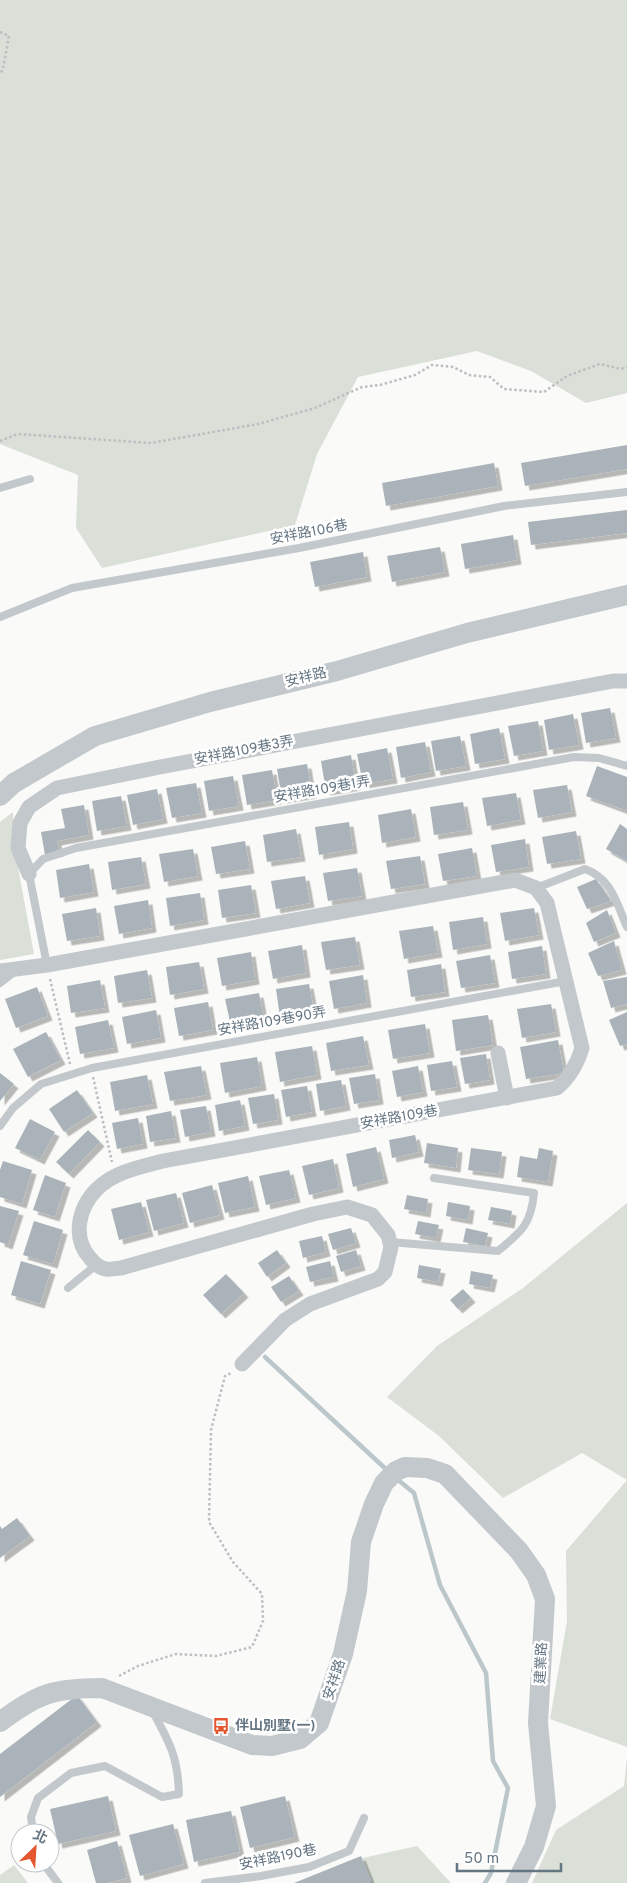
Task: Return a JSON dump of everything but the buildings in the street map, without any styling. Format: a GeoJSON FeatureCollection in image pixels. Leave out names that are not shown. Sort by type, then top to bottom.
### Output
{"type":"FeatureCollection","features":[{"type":"Feature","properties":{"kind":"street","name":"安祥路"},"geometry":{"type":"LineString","coordinates":[[0,796],[14,783],[95,736],[210,702],[337,670],[467,633],[627,596]]}},
{"type":"Feature","properties":{"kind":"street","name":"安祥路109巷3弄"},"geometry":{"type":"LineString","coordinates":[[28,874],[18,848],[20,823],[29,807],[57,788],[160,766],[604,683],[627,681]]}},
{"type":"Feature","properties":{"kind":"street"},"geometry":{"type":"LineString","coordinates":[[0,971],[47,965],[514,880],[536,888]]}},
{"type":"Feature","properties":{"kind":"street","name":"安祥路109巷"},"geometry":{"type":"LineString","coordinates":[[96,1265],[84,1252],[78,1239],[81,1214],[96,1189],[126,1171],[163,1161],[557,1088],[568,1080],[578,1061],[582,1048],[548,903],[536,888]]}},
{"type":"Feature","properties":{"kind":"street"},"geometry":{"type":"LineString","coordinates":[[498,1053],[507,1098]]}},
{"type":"Feature","properties":{"kind":"street"},"geometry":{"type":"LineString","coordinates":[[96,1265],[105,1269],[121,1268],[313,1214],[347,1207],[372,1215],[388,1235],[390,1242],[391,1247],[385,1272],[378,1279],[310,1304],[285,1320],[242,1364]]}},
{"type":"Feature","properties":{"kind":"street","name":"安祥路"},"geometry":{"type":"LineString","coordinates":[[0,1722],[23,1704],[48,1692],[77,1688],[97,1688],[121,1694],[252,1745],[272,1746],[300,1739],[319,1723],[327,1705],[343,1654],[357,1591],[361,1542],[374,1504],[384,1483],[396,1471],[405,1467],[427,1468],[445,1474]]}},
{"type":"Feature","properties":{"kind":"street","name":"建業路"},"geometry":{"type":"LineString","coordinates":[[445,1474],[519,1551],[536,1575],[545,1599],[538,1723],[546,1806],[534,1847],[516,1883]]}},
{"type":"Feature","properties":{"kind":"lane"},"geometry":{"type":"LineString","coordinates":[[0,488],[30,479]]}},
{"type":"Feature","properties":{"kind":"lane","name":"安祥路106巷"},"geometry":{"type":"LineString","coordinates":[[0,617],[72,588],[299,548],[504,506],[627,492]]}},
{"type":"Feature","properties":{"kind":"lane","name":"安祥路109巷1弄"},"geometry":{"type":"LineString","coordinates":[[28,874],[43,859],[76,848],[574,757],[599,758],[627,766]]}},
{"type":"Feature","properties":{"kind":"lane"},"geometry":{"type":"LineString","coordinates":[[536,888],[585,868],[598,874],[606,881],[627,927]]}},
{"type":"Feature","properties":{"kind":"lane","name":"安祥路109巷3弄"},"geometry":{"type":"LineString","coordinates":[[28,874],[47,965]]}},
{"type":"Feature","properties":{"kind":"lane"},"geometry":{"type":"LineString","coordinates":[[0,982],[20,968]]}},
{"type":"Feature","properties":{"kind":"lane","name":"安祥路109巷90弄"},"geometry":{"type":"LineString","coordinates":[[0,1126],[13,1108],[41,1084],[92,1068],[566,981]]}},
{"type":"Feature","properties":{"kind":"lane"},"geometry":{"type":"LineString","coordinates":[[390,1242],[498,1251],[524,1230],[532,1211],[534,1193],[434,1178]]}},
{"type":"Feature","properties":{"kind":"lane"},"geometry":{"type":"LineString","coordinates":[[68,1288],[96,1265]]}},
{"type":"Feature","properties":{"kind":"lane"},"geometry":{"type":"LineString","coordinates":[[32,1823],[31,1817],[38,1798],[70,1773],[105,1766],[162,1797],[179,1794],[179,1774],[174,1750],[149,1705]]}},
{"type":"Feature","properties":{"kind":"lane","name":"安祥路190巷"},"geometry":{"type":"LineString","coordinates":[[205,1883],[261,1876],[309,1867],[349,1851],[364,1818]]}},
{"type":"Feature","properties":{"kind":"path"},"geometry":{"type":"LineString","coordinates":[[0,32],[8,36],[3,69],[0,74]]}},
{"type":"Feature","properties":{"kind":"path"},"geometry":{"type":"LineString","coordinates":[[0,441],[18,434],[151,443],[258,424],[315,408],[362,387],[380,385],[416,375],[432,365],[453,367],[469,375],[490,378],[504,389],[544,392],[567,376],[600,364],[621,369],[627,367]]}},
{"type":"Feature","properties":{"kind":"path"},"geometry":{"type":"LineString","coordinates":[[47,965],[72,1074]]}},
{"type":"Feature","properties":{"kind":"path"},"geometry":{"type":"LineString","coordinates":[[92,1068],[115,1177]]}},
{"type":"Feature","properties":{"kind":"path"},"geometry":{"type":"LineString","coordinates":[[97,1688],[138,1666],[176,1654],[216,1656],[252,1647],[264,1621],[262,1594],[233,1562],[210,1522],[211,1430],[226,1376],[242,1364]]}},
{"type":"Feature","properties":{"kind":"shaded area"},"geometry":{"type":"Polygon","coordinates":[[[0,0],[627,0],[627,393],[586,403],[531,371],[477,351],[358,377],[317,454],[295,525],[102,568],[76,528],[78,475],[0,444],[0,0]]]}},
{"type":"Feature","properties":{"kind":"shaded area"},"geometry":{"type":"Polygon","coordinates":[[[13,812],[14,846],[34,954],[0,960],[0,822],[13,812]]]}},
{"type":"Feature","properties":{"kind":"shaded area"},"geometry":{"type":"Polygon","coordinates":[[[627,1203],[627,1480],[582,1453],[503,1498],[439,1436],[387,1397],[437,1346],[523,1288],[627,1203]]]}},
{"type":"Feature","properties":{"kind":"shaded area"},"geometry":{"type":"Polygon","coordinates":[[[627,1480],[627,1747],[550,1719],[567,1621],[566,1551],[627,1480]]]}},
{"type":"Feature","properties":{"kind":"shaded area"},"geometry":{"type":"Polygon","coordinates":[[[627,1757],[627,1883],[532,1883],[556,1830],[624,1786],[627,1757]]]}},
{"type":"Feature","properties":{"kind":"shaded area"},"geometry":{"type":"Polygon","coordinates":[[[417,1846],[451,1883],[303,1883],[349,1861],[417,1846]]]}},
{"type":"Feature","properties":{"kind":"shaded area"},"geometry":{"type":"Polygon","coordinates":[[[10,1868],[10,1873],[20,1873],[28,1883],[0,1883],[0,1875],[10,1868]]]}},
{"type":"Feature","properties":{"kind":"waterway"},"geometry":{"type":"LineString","coordinates":[[265,1357],[389,1472]]}},
{"type":"Feature","properties":{"kind":"waterway"},"geometry":{"type":"LineString","coordinates":[[397,1479],[414,1493],[440,1585],[486,1673],[493,1761],[508,1788],[491,1873],[485,1883]]}},
{"type":"Feature","properties":{"kind":"place","name":"伴山別墅(一)"},"geometry":{"type":"Point","coordinates":[221,1726]}}]}
